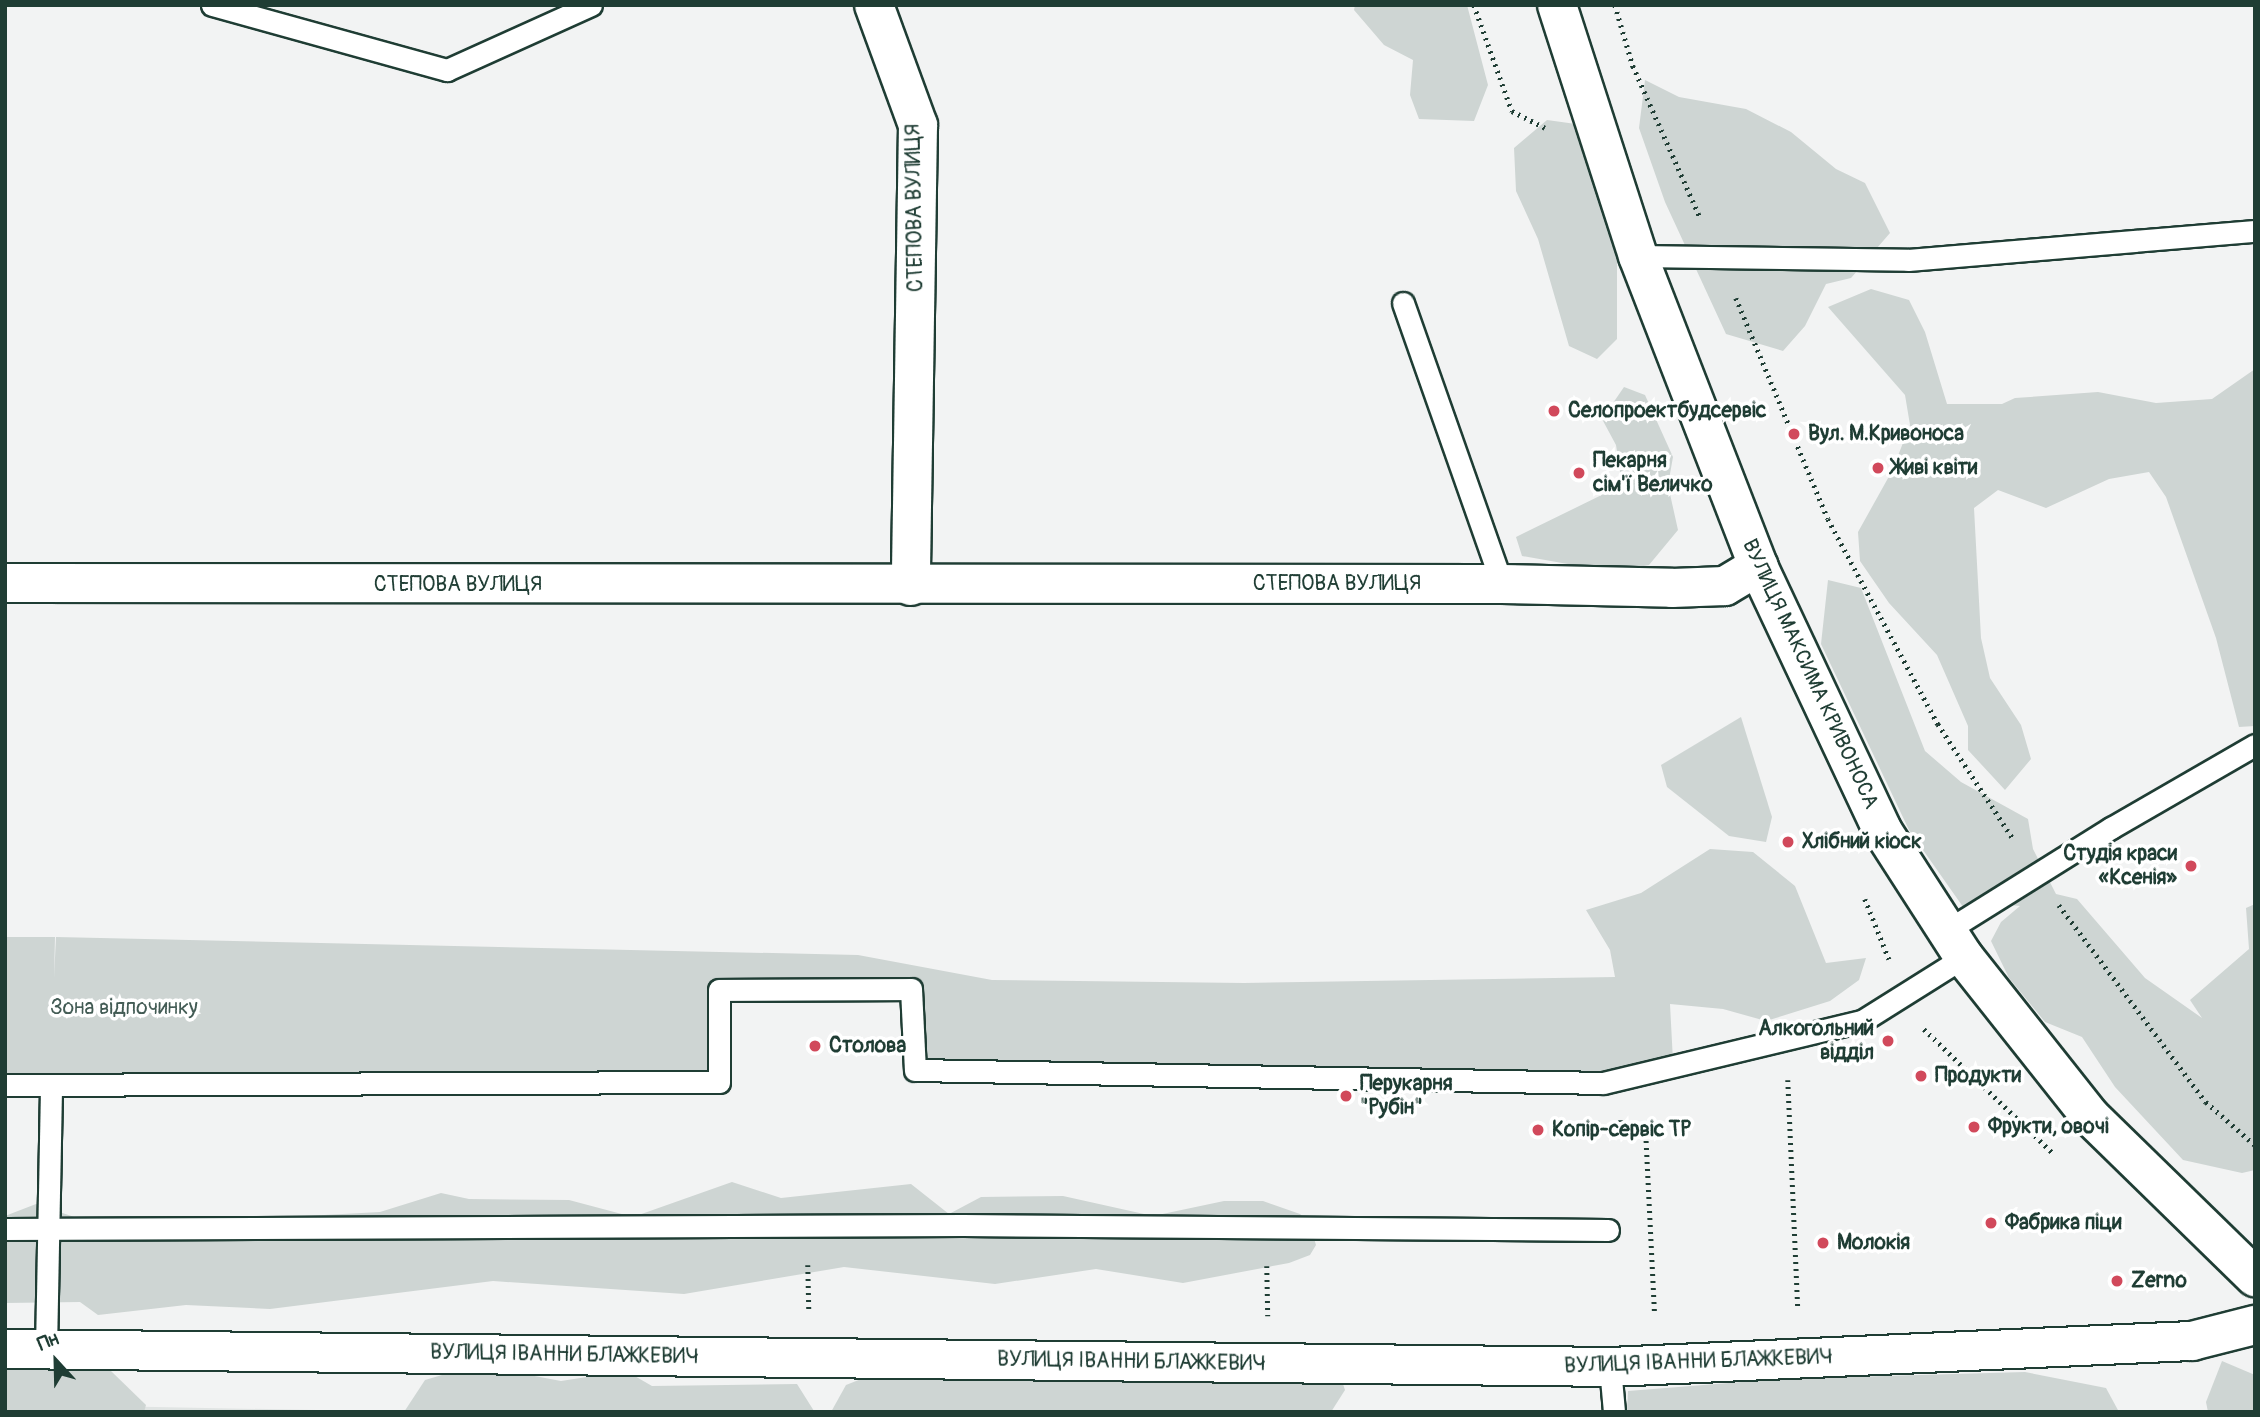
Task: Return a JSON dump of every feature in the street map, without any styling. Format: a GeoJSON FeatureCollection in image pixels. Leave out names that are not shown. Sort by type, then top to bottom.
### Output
{"type":"FeatureCollection","features":[{"type":"Feature","properties":{"kind":"street","name":"СТЕПОВА ВУЛИЦЯ"},"geometry":{"type":"LineString","coordinates":[[874,5],[918,125],[911,586]]}},
{"type":"Feature","properties":{"kind":"street","name":"ВУЛИЦЯ МАКСИМА КРИВОНОСА"},"geometry":{"type":"LineString","coordinates":[[1557,5],[1638,257],[1758,566],[1882,830],[1955,944],[2090,1116],[2255,1278]]}},
{"type":"Feature","properties":{"kind":"street","name":"СТЕПОВА ВУЛИЦЯ"},"geometry":{"type":"LineString","coordinates":[[5,583],[1725,586],[1758,566]]}},
{"type":"Feature","properties":{"kind":"street","name":"ВУЛИЦЯ ІВАННИ БЛАЖКЕВИЧ"},"geometry":{"type":"LineString","coordinates":[[5,1349],[1610,1367],[2192,1341],[2255,1325]]}},
{"type":"Feature","properties":{"kind":"lane"},"geometry":{"type":"LineString","coordinates":[[212,5],[446,70],[592,5]]}},
{"type":"Feature","properties":{"kind":"lane"},"geometry":{"type":"LineString","coordinates":[[1638,257],[1717,255],[1908,260],[2255,231]]}},
{"type":"Feature","properties":{"kind":"lane"},"geometry":{"type":"LineString","coordinates":[[1403,303],[1503,584]]}},
{"type":"Feature","properties":{"kind":"lane"},"geometry":{"type":"LineString","coordinates":[[5,1085],[719,1082],[719,990],[911,989],[915,1070],[1604,1083],[1862,1021],[2039,877],[2111,828],[2255,745]]}},
{"type":"Feature","properties":{"kind":"lane"},"geometry":{"type":"LineString","coordinates":[[46,1349],[51,1086]]}},
{"type":"Feature","properties":{"kind":"lane"},"geometry":{"type":"LineString","coordinates":[[5,1228],[963,1225],[1608,1230]]}},
{"type":"Feature","properties":{"kind":"lane"},"geometry":{"type":"LineString","coordinates":[[1610,1367],[1614,1412]]}},
{"type":"Feature","properties":{"kind":"path"},"geometry":{"type":"LineString","coordinates":[[1615,5],[1633,66],[1717,255],[1828,519],[1938,724],[2039,877],[2206,1102],[2255,1145]]}},
{"type":"Feature","properties":{"kind":"path"},"geometry":{"type":"LineString","coordinates":[[1789,1102],[1798,1314]]}},
{"type":"Feature","properties":{"kind":"path"},"geometry":{"type":"LineString","coordinates":[[1622,1106],[1621,1133],[1646,1134],[1657,1365]]}},
{"type":"Feature","properties":{"kind":"path"},"geometry":{"type":"LineString","coordinates":[[1267,1255],[1268,1317]]}},
{"type":"Feature","properties":{"kind":"shaded area"},"geometry":{"type":"Polygon","coordinates":[[[5,1404],[416,1412],[5,1412],[5,1404]]]}},
{"type":"Feature","properties":{"kind":"green space"},"geometry":{"type":"Polygon","coordinates":[[[1355,5],[1467,5],[1488,85],[1474,121],[1419,119],[1410,95],[1413,60],[1384,45],[1354,10],[1355,5]]]}},
{"type":"Feature","properties":{"kind":"green space"},"geometry":{"type":"Polygon","coordinates":[[[1645,80],[1679,97],[1746,109],[1791,132],[1836,169],[1865,183],[1890,233],[1851,278],[1826,284],[1805,326],[1783,351],[1726,334],[1665,202],[1639,128],[1645,80]]]}},
{"type":"Feature","properties":{"kind":"green space"},"geometry":{"type":"Polygon","coordinates":[[[1547,120],[1583,125],[1617,245],[1617,339],[1597,359],[1569,346],[1538,239],[1516,191],[1514,148],[1547,120]]]}},
{"type":"Feature","properties":{"kind":"green space"},"geometry":{"type":"Polygon","coordinates":[[[1871,289],[1909,300],[1925,332],[1947,404],[2002,404],[2015,398],[2098,392],[2156,403],[2212,399],[2255,369],[2255,726],[2239,727],[2216,638],[2166,497],[2149,472],[2109,479],[2046,508],[1998,490],[1974,508],[1981,638],[1990,678],[2021,725],[2031,759],[2005,790],[1968,750],[1968,726],[1937,655],[1889,603],[1860,561],[1858,532],[1892,471],[1910,425],[1905,395],[1828,307],[1871,289]]]}},
{"type":"Feature","properties":{"kind":"green space"},"geometry":{"type":"Polygon","coordinates":[[[1624,387],[1645,395],[1673,457],[1668,485],[1678,530],[1649,565],[1613,572],[1522,556],[1516,537],[1622,485],[1616,445],[1602,419],[1624,387]]]}},
{"type":"Feature","properties":{"kind":"green space"},"geometry":{"type":"Polygon","coordinates":[[[1828,580],[1861,588],[1925,751],[1961,782],[2028,819],[2033,849],[2056,894],[2077,899],[2145,978],[2202,1018],[2190,1000],[2249,949],[2246,908],[2255,904],[2255,1170],[2242,1173],[2183,1160],[2115,1087],[2082,1037],[2045,1022],[2009,978],[1991,941],[2001,922],[2020,906],[1989,903],[1968,914],[1909,830],[1821,644],[1828,580]]]}},
{"type":"Feature","properties":{"kind":"green space"},"geometry":{"type":"Polygon","coordinates":[[[1741,717],[1772,817],[1766,842],[1729,836],[1667,787],[1661,765],[1741,717]]]}},
{"type":"Feature","properties":{"kind":"green space","name":"Зона відпочинку"},"geometry":{"type":"Polygon","coordinates":[[[1710,849],[1753,852],[1795,886],[1826,963],[1866,958],[1859,980],[1830,1001],[1766,1021],[1723,1009],[1670,1004],[1673,1061],[1614,1074],[918,1067],[911,985],[715,988],[709,1075],[5,1077],[5,937],[55,937],[54,978],[56,937],[858,955],[992,980],[1244,983],[1615,977],[1610,950],[1586,910],[1641,893],[1710,849]]]}},
{"type":"Feature","properties":{"kind":"green space"},"geometry":{"type":"Polygon","coordinates":[[[732,1182],[781,1198],[911,1184],[949,1214],[981,1197],[1063,1196],[1153,1216],[1224,1201],[1263,1201],[1300,1214],[1309,1222],[1316,1245],[1310,1255],[1289,1263],[1183,1283],[1096,1269],[995,1284],[844,1267],[684,1294],[493,1281],[270,1309],[186,1305],[98,1315],[80,1302],[5,1303],[5,1216],[36,1204],[89,1222],[194,1222],[380,1212],[441,1193],[469,1199],[569,1200],[633,1217],[732,1182]]]}},
{"type":"Feature","properties":{"kind":"green space"},"geometry":{"type":"Polygon","coordinates":[[[2222,1361],[2255,1375],[2255,1412],[2208,1412],[2206,1402],[2222,1361]]]}},
{"type":"Feature","properties":{"kind":"green space"},"geometry":{"type":"Polygon","coordinates":[[[476,1365],[561,1381],[626,1371],[652,1386],[797,1384],[814,1411],[404,1412],[425,1380],[476,1365]]]}},
{"type":"Feature","properties":{"kind":"green space"},"geometry":{"type":"Polygon","coordinates":[[[11,1367],[111,1371],[146,1405],[144,1412],[5,1412],[5,1369],[11,1367]]]}},
{"type":"Feature","properties":{"kind":"green space"},"geometry":{"type":"Polygon","coordinates":[[[879,1372],[1340,1375],[1345,1390],[1331,1412],[831,1412],[846,1385],[879,1372]]]}},
{"type":"Feature","properties":{"kind":"green space"},"geometry":{"type":"Polygon","coordinates":[[[2025,1372],[2106,1388],[2119,1412],[1627,1412],[1628,1391],[1779,1379],[2025,1372]]]}},
{"type":"Feature","properties":{"kind":"place","name":"Селопроектбудсервіс"},"geometry":{"type":"Point","coordinates":[1554,411]}},
{"type":"Feature","properties":{"kind":"place","name":"Вул. М.Кривоноса"},"geometry":{"type":"Point","coordinates":[1794,434]}},
{"type":"Feature","properties":{"kind":"place","name":"Живі квіти"},"geometry":{"type":"Point","coordinates":[1878,468]}},
{"type":"Feature","properties":{"kind":"place","name":"Пекарня сім'ї Величко"},"geometry":{"type":"Point","coordinates":[1579,473]}},
{"type":"Feature","properties":{"kind":"place","name":"Хлібний кіоск"},"geometry":{"type":"Point","coordinates":[1788,842]}},
{"type":"Feature","properties":{"kind":"place","name":"Студія краси «Ксенія»"},"geometry":{"type":"Point","coordinates":[2191,866]}},
{"type":"Feature","properties":{"kind":"place","name":"Алкогольний відділ"},"geometry":{"type":"Point","coordinates":[1888,1041]}},
{"type":"Feature","properties":{"kind":"place","name":"Столова"},"geometry":{"type":"Point","coordinates":[815,1046]}},
{"type":"Feature","properties":{"kind":"place","name":"Продукти"},"geometry":{"type":"Point","coordinates":[1921,1076]}},
{"type":"Feature","properties":{"kind":"place","name":"Перукарня \"Рубін\""},"geometry":{"type":"Point","coordinates":[1346,1096]}},
{"type":"Feature","properties":{"kind":"place","name":"Фрукти, овочі"},"geometry":{"type":"Point","coordinates":[1974,1127]}},
{"type":"Feature","properties":{"kind":"place","name":"Копір-сервіс ТР"},"geometry":{"type":"Point","coordinates":[1538,1130]}},
{"type":"Feature","properties":{"kind":"place","name":"Фабрика піци"},"geometry":{"type":"Point","coordinates":[1991,1223]}},
{"type":"Feature","properties":{"kind":"place","name":"Молокія"},"geometry":{"type":"Point","coordinates":[1823,1243]}},
{"type":"Feature","properties":{"kind":"place","name":"Zerno"},"geometry":{"type":"Point","coordinates":[2117,1281]}}]}
